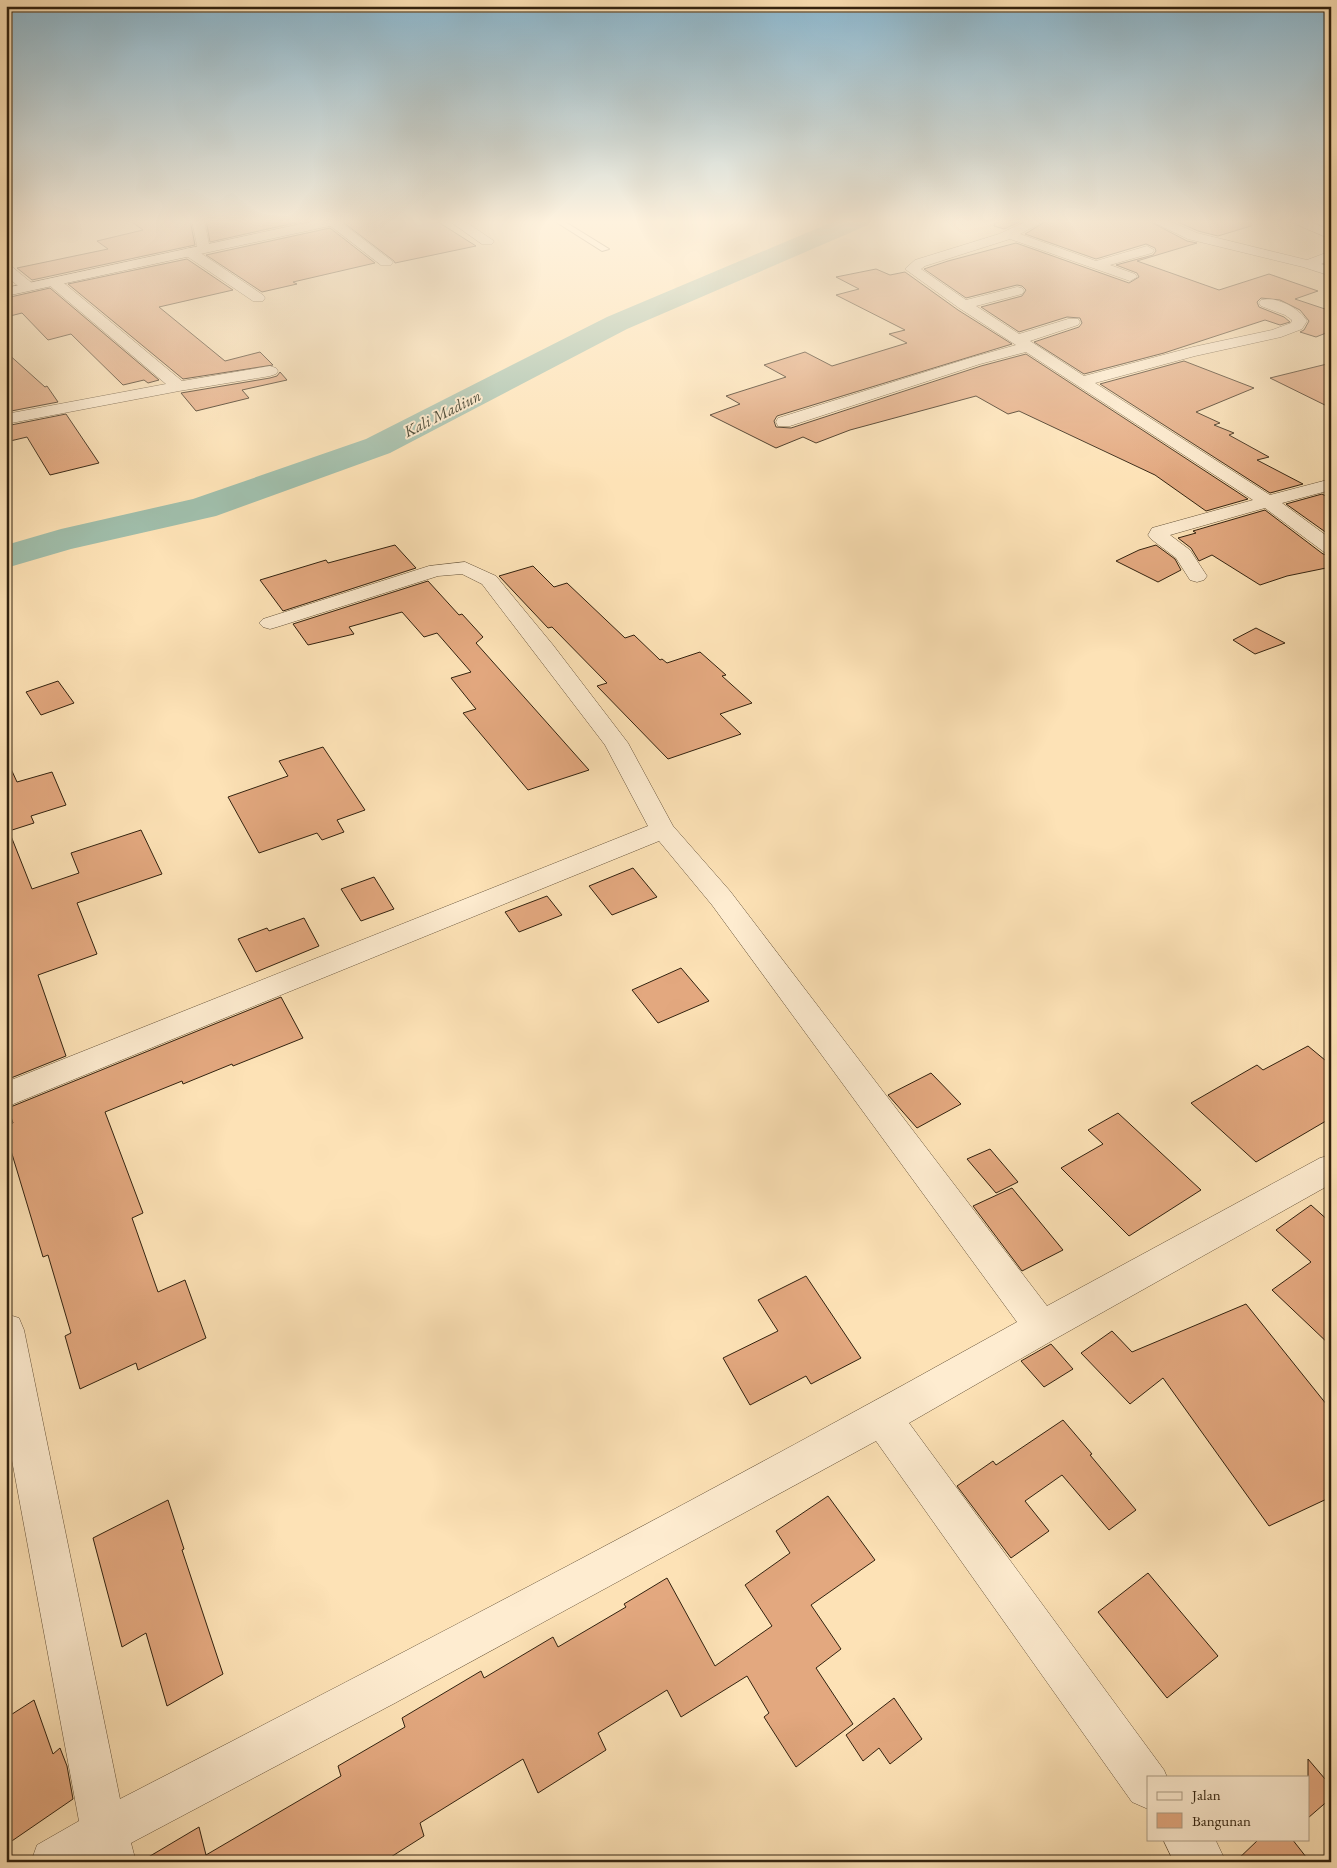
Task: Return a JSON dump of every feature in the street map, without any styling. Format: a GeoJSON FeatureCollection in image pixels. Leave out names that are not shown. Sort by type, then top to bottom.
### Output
{"type":"FeatureCollection","features":[{"type":"Feature","properties":{"kind":"street"},"geometry":{"type":"LineString","coordinates":[[84,307],[179,386]]}},
{"type":"Feature","properties":{"kind":"street"},"geometry":{"type":"LineString","coordinates":[[967,307],[1268,502],[1331,548]]}},
{"type":"Feature","properties":{"kind":"street"},"geometry":{"type":"LineString","coordinates":[[1083,381],[1193,352],[1276,334],[1297,326],[1300,321],[1298,317],[1292,312],[1278,307]]}},
{"type":"Feature","properties":{"kind":"street"},"geometry":{"type":"LineString","coordinates":[[784,422],[1023,343],[1073,322]]}},
{"type":"Feature","properties":{"kind":"street"},"geometry":{"type":"LineString","coordinates":[[6,419],[179,386],[270,371]]}},
{"type":"Feature","properties":{"kind":"street"},"geometry":{"type":"LineString","coordinates":[[1197,576],[1183,554],[1161,539],[1158,534],[1159,532],[1331,484]]}},
{"type":"Feature","properties":{"kind":"street"},"geometry":{"type":"LineString","coordinates":[[270,623],[436,570],[465,568],[489,580],[616,743],[663,830],[721,898],[1042,1327]]}},
{"type":"Feature","properties":{"kind":"street"},"geometry":{"type":"LineString","coordinates":[[6,1095],[663,830]]}},
{"type":"Feature","properties":{"kind":"street"},"geometry":{"type":"LineString","coordinates":[[54,1862],[109,1847],[380,1688],[882,1418],[1042,1327],[1331,1168]]}},
{"type":"Feature","properties":{"kind":"street"},"geometry":{"type":"LineString","coordinates":[[6,1330],[109,1847]]}},
{"type":"Feature","properties":{"kind":"street"},"geometry":{"type":"LineString","coordinates":[[882,1418],[1147,1785]]}},
{"type":"Feature","properties":{"kind":"street"},"geometry":{"type":"LineString","coordinates":[[1187,1840],[1203,1862]]}},
{"type":"Feature","properties":{"kind":"building"},"geometry":{"type":"Polygon","coordinates":[[[6,307],[73,307],[159,380],[148,383],[144,380],[123,385],[71,334],[48,340],[22,313],[6,317],[6,307]]]}},
{"type":"Feature","properties":{"kind":"building"},"geometry":{"type":"Polygon","coordinates":[[[96,307],[159,307],[225,361],[260,352],[273,365],[183,379],[96,307]]]}},
{"type":"Feature","properties":{"kind":"building"},"geometry":{"type":"Polygon","coordinates":[[[860,307],[954,307],[1012,344],[777,416],[774,421],[776,427],[791,428],[981,366],[1026,354],[1248,499],[1206,511],[1155,475],[1019,411],[1008,414],[976,396],[850,430],[816,443],[803,437],[776,448],[710,415],[740,404],[726,396],[786,377],[764,365],[805,352],[832,366],[907,343],[889,334],[905,330],[860,307]]]}},
{"type":"Feature","properties":{"kind":"building"},"geometry":{"type":"Polygon","coordinates":[[[981,307],[1259,307],[1284,317],[1290,322],[1280,325],[1265,320],[1164,353],[1084,374],[1034,342],[1079,327],[1082,323],[1080,318],[1067,317],[1019,332],[981,307]]]}},
{"type":"Feature","properties":{"kind":"building"},"geometry":{"type":"Polygon","coordinates":[[[1294,307],[1320,307],[1331,311],[1331,331],[1316,337],[1300,332],[1304,330],[1309,321],[1300,310],[1294,307]]]}},
{"type":"Feature","properties":{"kind":"building"},"geometry":{"type":"Polygon","coordinates":[[[6,352],[45,387],[47,386],[58,402],[6,412],[6,352]]]}},
{"type":"Feature","properties":{"kind":"building"},"geometry":{"type":"Polygon","coordinates":[[[1184,361],[1254,388],[1196,412],[1220,423],[1214,425],[1234,433],[1229,435],[1269,457],[1257,460],[1303,484],[1270,493],[1100,384],[1184,361]]]}},
{"type":"Feature","properties":{"kind":"building"},"geometry":{"type":"Polygon","coordinates":[[[1331,363],[1331,408],[1270,378],[1331,363]]]}},
{"type":"Feature","properties":{"kind":"building"},"geometry":{"type":"Polygon","coordinates":[[[280,372],[287,380],[242,390],[249,398],[196,411],[181,393],[270,378],[277,376],[280,372]]]}},
{"type":"Feature","properties":{"kind":"building"},"geometry":{"type":"Polygon","coordinates":[[[66,414],[99,463],[50,475],[27,437],[6,442],[6,426],[66,414]]]}},
{"type":"Feature","properties":{"kind":"building"},"geometry":{"type":"Polygon","coordinates":[[[1322,494],[1331,499],[1331,536],[1286,504],[1322,494]]]}},
{"type":"Feature","properties":{"kind":"building"},"geometry":{"type":"Polygon","coordinates":[[[1265,510],[1323,554],[1331,556],[1331,567],[1287,576],[1260,585],[1212,555],[1199,561],[1191,548],[1178,538],[1196,533],[1193,531],[1265,510]]]}},
{"type":"Feature","properties":{"kind":"building"},"geometry":{"type":"Polygon","coordinates":[[[395,545],[416,568],[283,611],[260,580],[326,560],[328,563],[395,545]]]}},
{"type":"Feature","properties":{"kind":"building"},"geometry":{"type":"Polygon","coordinates":[[[1156,545],[1175,559],[1181,570],[1158,582],[1116,561],[1139,550],[1156,545]]]}},
{"type":"Feature","properties":{"kind":"building"},"geometry":{"type":"Polygon","coordinates":[[[533,566],[554,587],[567,583],[625,638],[634,635],[660,660],[662,659],[667,663],[700,652],[726,675],[722,676],[752,703],[720,714],[741,734],[668,759],[597,686],[607,683],[552,627],[548,628],[499,576],[533,566]]]}},
{"type":"Feature","properties":{"kind":"building"},"geometry":{"type":"Polygon","coordinates":[[[428,581],[459,615],[462,614],[483,637],[476,643],[589,770],[528,790],[463,713],[476,709],[451,678],[471,672],[437,633],[424,637],[402,612],[349,627],[354,634],[308,645],[293,624],[428,581]]]}},
{"type":"Feature","properties":{"kind":"building"},"geometry":{"type":"Polygon","coordinates":[[[1256,628],[1285,643],[1255,654],[1233,640],[1256,628]]]}},
{"type":"Feature","properties":{"kind":"building"},"geometry":{"type":"Polygon","coordinates":[[[58,681],[74,703],[41,715],[26,692],[58,681]]]}},
{"type":"Feature","properties":{"kind":"building"},"geometry":{"type":"Polygon","coordinates":[[[323,747],[365,810],[337,820],[344,832],[322,840],[317,833],[259,853],[228,797],[288,776],[279,761],[323,747]]]}},
{"type":"Feature","properties":{"kind":"building"},"geometry":{"type":"Polygon","coordinates":[[[6,758],[17,782],[52,772],[66,805],[31,816],[34,823],[9,831],[32,889],[79,873],[71,853],[141,830],[162,874],[77,903],[97,954],[38,975],[66,1056],[6,1080],[6,758]]]}},
{"type":"Feature","properties":{"kind":"building"},"geometry":{"type":"Polygon","coordinates":[[[633,868],[657,897],[612,915],[589,886],[633,868]]]}},
{"type":"Feature","properties":{"kind":"building"},"geometry":{"type":"Polygon","coordinates":[[[374,877],[394,909],[361,921],[341,889],[374,877]]]}},
{"type":"Feature","properties":{"kind":"building"},"geometry":{"type":"Polygon","coordinates":[[[547,896],[562,915],[519,932],[505,912],[547,896]]]}},
{"type":"Feature","properties":{"kind":"building"},"geometry":{"type":"Polygon","coordinates":[[[304,918],[319,946],[256,972],[238,939],[267,928],[269,931],[304,918]]]}},
{"type":"Feature","properties":{"kind":"building"},"geometry":{"type":"Polygon","coordinates":[[[681,968],[709,1001],[658,1023],[632,990],[681,968]]]}},
{"type":"Feature","properties":{"kind":"building"},"geometry":{"type":"Polygon","coordinates":[[[281,997],[303,1038],[183,1084],[182,1081],[105,1112],[143,1213],[132,1218],[158,1292],[185,1280],[206,1338],[138,1370],[136,1363],[80,1389],[65,1336],[71,1333],[48,1255],[43,1257],[6,1134],[6,1126],[13,1123],[8,1108],[281,997]]]}},
{"type":"Feature","properties":{"kind":"building"},"geometry":{"type":"Polygon","coordinates":[[[1308,1046],[1331,1065],[1331,1118],[1256,1162],[1191,1103],[1257,1065],[1263,1070],[1308,1046]]]}},
{"type":"Feature","properties":{"kind":"building"},"geometry":{"type":"Polygon","coordinates":[[[931,1073],[961,1104],[917,1128],[888,1095],[931,1073]]]}},
{"type":"Feature","properties":{"kind":"building"},"geometry":{"type":"Polygon","coordinates":[[[1118,1113],[1201,1190],[1129,1236],[1061,1168],[1103,1144],[1088,1130],[1118,1113]]]}},
{"type":"Feature","properties":{"kind":"building"},"geometry":{"type":"Polygon","coordinates":[[[990,1149],[1018,1182],[996,1193],[967,1159],[990,1149]]]}},
{"type":"Feature","properties":{"kind":"building"},"geometry":{"type":"Polygon","coordinates":[[[1012,1188],[1063,1250],[1022,1271],[973,1206],[1012,1188]]]}},
{"type":"Feature","properties":{"kind":"building"},"geometry":{"type":"Polygon","coordinates":[[[1311,1205],[1331,1223],[1331,1346],[1272,1290],[1311,1262],[1276,1230],[1311,1205]]]}},
{"type":"Feature","properties":{"kind":"building"},"geometry":{"type":"Polygon","coordinates":[[[806,1276],[861,1358],[811,1384],[806,1376],[750,1405],[723,1358],[778,1331],[758,1300],[806,1276]]]}},
{"type":"Feature","properties":{"kind":"building"},"geometry":{"type":"Polygon","coordinates":[[[1246,1304],[1331,1410],[1331,1497],[1269,1526],[1163,1378],[1130,1404],[1081,1353],[1112,1331],[1132,1352],[1246,1304]]]}},
{"type":"Feature","properties":{"kind":"building"},"geometry":{"type":"Polygon","coordinates":[[[1051,1344],[1073,1369],[1044,1387],[1021,1361],[1051,1344]]]}},
{"type":"Feature","properties":{"kind":"building"},"geometry":{"type":"Polygon","coordinates":[[[1063,1420],[1136,1510],[1109,1530],[1062,1475],[1025,1501],[1049,1531],[1011,1558],[957,1486],[993,1461],[996,1465],[1063,1420]]]}},
{"type":"Feature","properties":{"kind":"building"},"geometry":{"type":"Polygon","coordinates":[[[828,1496],[875,1560],[811,1605],[841,1649],[816,1668],[853,1724],[796,1767],[764,1717],[769,1713],[747,1676],[681,1717],[667,1690],[598,1733],[606,1750],[538,1793],[523,1759],[420,1823],[424,1836],[383,1862],[140,1862],[199,1827],[206,1855],[341,1776],[338,1766],[405,1727],[402,1718],[481,1671],[484,1678],[553,1637],[558,1647],[626,1607],[624,1604],[667,1578],[715,1666],[772,1626],[745,1585],[790,1553],[776,1531],[828,1496]]]}},
{"type":"Feature","properties":{"kind":"building"},"geometry":{"type":"Polygon","coordinates":[[[168,1500],[184,1549],[182,1550],[223,1674],[167,1706],[146,1633],[122,1647],[93,1538],[168,1500]]]}},
{"type":"Feature","properties":{"kind":"building"},"geometry":{"type":"Polygon","coordinates":[[[1148,1573],[1218,1656],[1167,1698],[1098,1612],[1148,1573]]]}},
{"type":"Feature","properties":{"kind":"building"},"geometry":{"type":"Polygon","coordinates":[[[894,1698],[922,1739],[890,1764],[879,1748],[863,1761],[846,1735],[894,1698]]]}},
{"type":"Feature","properties":{"kind":"building"},"geometry":{"type":"Polygon","coordinates":[[[34,1700],[53,1754],[60,1748],[67,1766],[73,1799],[6,1845],[6,1718],[34,1700]]]}},
{"type":"Feature","properties":{"kind":"building"},"geometry":{"type":"Polygon","coordinates":[[[1308,1759],[1331,1786],[1331,1798],[1310,1816],[1310,1776],[1308,1776],[1308,1759]]]}},
{"type":"Feature","properties":{"kind":"building"},"geometry":{"type":"Polygon","coordinates":[[[1258,1840],[1293,1840],[1310,1862],[1235,1862],[1258,1840]]]}},
{"type":"Feature","properties":{"kind":"waterway","name":"Kali Madiun"},"geometry":{"type":"LineString","coordinates":[[6,557],[61,540],[203,508],[378,446],[617,323],[654,307]]}}]}
